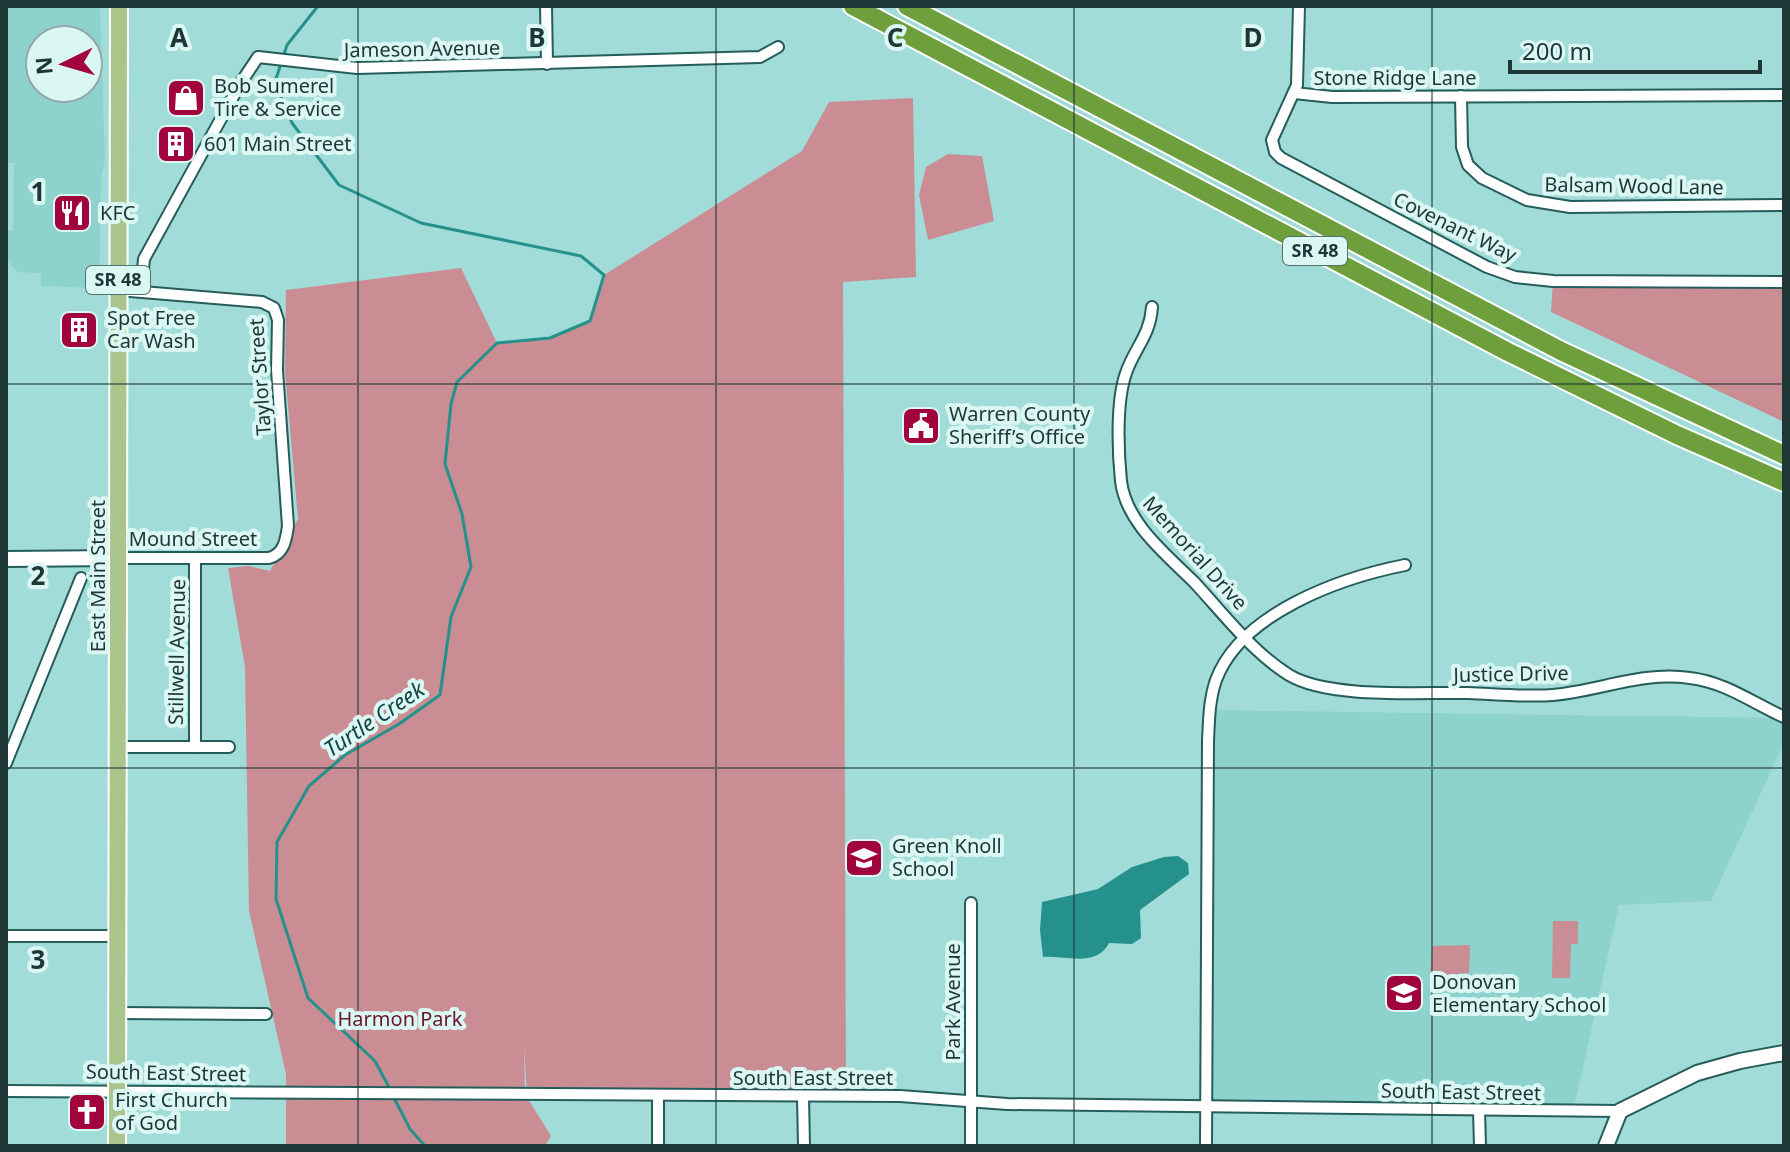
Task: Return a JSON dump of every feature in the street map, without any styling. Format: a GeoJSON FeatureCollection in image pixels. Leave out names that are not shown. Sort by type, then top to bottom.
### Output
{"type":"FeatureCollection","features":[{"type":"Feature","properties":{"kind":"highway","name":"SR 48"},"geometry":{"type":"LineString","coordinates":[[853,6],[1508,352],[1677,435],[1784,482]]}},
{"type":"Feature","properties":{"kind":"highway","name":"SR 48"},"geometry":{"type":"LineString","coordinates":[[907,6],[1548,344],[1784,455]]}},
{"type":"Feature","properties":{"kind":"main road","name":"East Main Street"},"geometry":{"type":"LineString","coordinates":[[117,1146],[119,6]]}},
{"type":"Feature","properties":{"kind":"street"},"geometry":{"type":"LineString","coordinates":[[546,6],[547,64]]}},
{"type":"Feature","properties":{"kind":"street"},"geometry":{"type":"LineString","coordinates":[[1294,93],[1298,72],[1299,6]]}},
{"type":"Feature","properties":{"kind":"street","name":"Jameson Avenue"},"geometry":{"type":"LineString","coordinates":[[141,290],[144,259],[240,84],[258,57],[357,68],[760,57],[778,47]]}},
{"type":"Feature","properties":{"kind":"street","name":"Stone Ridge Lane"},"geometry":{"type":"LineString","coordinates":[[1294,93],[1332,97],[1784,95]]}},
{"type":"Feature","properties":{"kind":"street","name":"Covenant Way"},"geometry":{"type":"LineString","coordinates":[[1294,93],[1274,135],[1273,146],[1281,158],[1487,267],[1515,277],[1553,281],[1784,282]]}},
{"type":"Feature","properties":{"kind":"street","name":"Balsam Wood Lane"},"geometry":{"type":"LineString","coordinates":[[1461,96],[1462,147],[1468,165],[1482,178],[1527,200],[1570,207],[1784,205]]}},
{"type":"Feature","properties":{"kind":"street","name":"Taylor Street"},"geometry":{"type":"LineString","coordinates":[[118,290],[262,302],[274,308],[277,314],[277,370],[288,526],[287,538],[280,551]]}},
{"type":"Feature","properties":{"kind":"street","name":"Memorial Drive"},"geometry":{"type":"LineString","coordinates":[[1152,307],[1150,326],[1123,383],[1120,446],[1122,491],[1139,525],[1245,636]]}},
{"type":"Feature","properties":{"kind":"street","name":"Mound Street"},"geometry":{"type":"LineString","coordinates":[[6,559],[263,559],[276,556],[280,551]]}},
{"type":"Feature","properties":{"kind":"street","name":"Stillwell Avenue"},"geometry":{"type":"LineString","coordinates":[[195,558],[195,747]]}},
{"type":"Feature","properties":{"kind":"street"},"geometry":{"type":"LineString","coordinates":[[1206,1146],[1209,710],[1213,691],[1222,667],[1245,636],[1271,617],[1306,598],[1371,573],[1405,565]]}},
{"type":"Feature","properties":{"kind":"street"},"geometry":{"type":"LineString","coordinates":[[6,763],[81,578]]}},
{"type":"Feature","properties":{"kind":"street","name":"Justice Drive"},"geometry":{"type":"LineString","coordinates":[[1245,636],[1290,676],[1318,685],[1355,691],[1551,695],[1635,678],[1689,677],[1722,685],[1784,717]]}},
{"type":"Feature","properties":{"kind":"street"},"geometry":{"type":"LineString","coordinates":[[118,747],[229,747]]}},
{"type":"Feature","properties":{"kind":"street","name":"Park Avenue"},"geometry":{"type":"LineString","coordinates":[[971,903],[971,1146]]}},
{"type":"Feature","properties":{"kind":"street"},"geometry":{"type":"LineString","coordinates":[[6,936],[117,936]]}},
{"type":"Feature","properties":{"kind":"street"},"geometry":{"type":"LineString","coordinates":[[116,1013],[266,1014]]}},
{"type":"Feature","properties":{"kind":"street"},"geometry":{"type":"LineString","coordinates":[[1606,1146],[1620,1111],[1697,1073],[1784,1053]]}},
{"type":"Feature","properties":{"kind":"street","name":"South East Street"},"geometry":{"type":"LineString","coordinates":[[6,1091],[900,1096],[1007,1104],[1620,1111]]}},
{"type":"Feature","properties":{"kind":"street"},"geometry":{"type":"LineString","coordinates":[[658,1095],[658,1146]]}},
{"type":"Feature","properties":{"kind":"street"},"geometry":{"type":"LineString","coordinates":[[803,1096],[804,1146]]}},
{"type":"Feature","properties":{"kind":"street"},"geometry":{"type":"LineString","coordinates":[[1479,1110],[1480,1146]]}},
{"type":"Feature","properties":{"kind":"shaded area"},"geometry":{"type":"Polygon","coordinates":[[[6,6],[100,6],[101,24],[24,24],[24,104],[103,104],[105,160],[101,179],[99,288],[41,286],[41,273],[17,272],[6,259],[6,231],[13,230],[14,163],[6,163],[6,6]]]}},
{"type":"Feature","properties":{"kind":"shaded area","name":"Donovan Elementary School"},"geometry":{"type":"Polygon","coordinates":[[[1209,710],[1784,718],[1784,743],[1711,901],[1619,905],[1573,1112],[1207,1107],[1209,710]]]}},
{"type":"Feature","properties":{"kind":"shaded area"},"geometry":{"type":"Polygon","coordinates":[[[1178,856],[1188,863],[1189,874],[1140,910],[1141,938],[1132,944],[1109,943],[1104,951],[1088,958],[1043,957],[1040,930],[1042,902],[1098,889],[1132,867],[1178,856]]]}},
{"type":"Feature","properties":{"kind":"green space","name":"Harmon Park"},"geometry":{"type":"Polygon","coordinates":[[[913,98],[916,277],[843,282],[846,1096],[527,1095],[524,1044],[525,1094],[551,1136],[545,1146],[286,1146],[286,1074],[249,911],[245,667],[228,568],[249,566],[270,571],[298,519],[285,371],[286,290],[461,268],[497,343],[550,338],[590,321],[604,275],[802,151],[829,102],[913,98]]]}},
{"type":"Feature","properties":{"kind":"green space"},"geometry":{"type":"Polygon","coordinates":[[[948,154],[982,156],[994,221],[928,240],[919,195],[926,167],[948,154]]]}},
{"type":"Feature","properties":{"kind":"green space"},"geometry":{"type":"Polygon","coordinates":[[[1553,281],[1784,281],[1784,422],[1551,312],[1553,281]]]}},
{"type":"Feature","properties":{"kind":"green space"},"geometry":{"type":"Polygon","coordinates":[[[1553,921],[1578,921],[1578,944],[1571,944],[1570,978],[1552,978],[1553,921]]]}},
{"type":"Feature","properties":{"kind":"green space"},"geometry":{"type":"Polygon","coordinates":[[[1470,945],[1469,973],[1430,976],[1432,946],[1470,945]]]}},
{"type":"Feature","properties":{"kind":"waterway","name":"Turtle Creek"},"geometry":{"type":"LineString","coordinates":[[318,6],[287,45],[275,82],[292,123],[339,185],[421,223],[581,256],[604,275],[590,321],[550,338],[497,343],[457,382],[451,404],[445,464],[462,514],[471,567],[451,617],[440,695],[399,724],[345,755],[309,786],[277,842],[276,899],[308,998],[375,1061],[390,1089]]}},
{"type":"Feature","properties":{"kind":"waterway","name":"Turtle Creek"},"geometry":{"type":"LineString","coordinates":[[393,1096],[410,1129],[425,1146]]}},
{"type":"Feature","properties":{"kind":"place","name":"Bob Sumerel Tire & Service"},"geometry":{"type":"Point","coordinates":[186,98]}},
{"type":"Feature","properties":{"kind":"place","name":"601 Main Street"},"geometry":{"type":"Point","coordinates":[176,144]}},
{"type":"Feature","properties":{"kind":"place","name":"KFC"},"geometry":{"type":"Point","coordinates":[72,213]}},
{"type":"Feature","properties":{"kind":"place","name":"Spot Free Car Wash"},"geometry":{"type":"Point","coordinates":[79,330]}},
{"type":"Feature","properties":{"kind":"place","name":"Warren County Sheriff’s Office"},"geometry":{"type":"Point","coordinates":[921,426]}},
{"type":"Feature","properties":{"kind":"place","name":"Green Knoll School"},"geometry":{"type":"Point","coordinates":[864,858]}},
{"type":"Feature","properties":{"kind":"place","name":"Donovan Elementary School"},"geometry":{"type":"Point","coordinates":[1404,993]}},
{"type":"Feature","properties":{"kind":"place","name":"First Church of God"},"geometry":{"type":"Point","coordinates":[87,1112]}}]}
